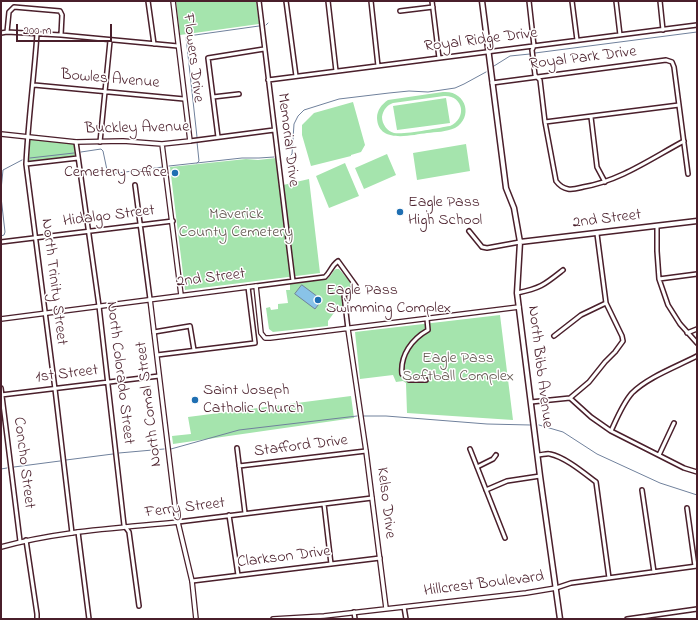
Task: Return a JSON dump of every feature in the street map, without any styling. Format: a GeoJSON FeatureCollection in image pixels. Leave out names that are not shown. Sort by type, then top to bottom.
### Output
{"type":"FeatureCollection","features":[{"type":"Feature","properties":{"kind":"main road","name":"North Bibb Avenue"},"geometry":{"type":"LineString","coordinates":[[482,1],[506,188],[514,208],[520,242],[517,293],[560,619]]}},
{"type":"Feature","properties":{"kind":"main road","name":"2nd Street"},"geometry":{"type":"LineString","coordinates":[[520,242],[697,221]]}},
{"type":"Feature","properties":{"kind":"street"},"geometry":{"type":"LineString","coordinates":[[148,1],[154,44]]}},
{"type":"Feature","properties":{"kind":"street","name":"Flowers Drive"},"geometry":{"type":"LineString","coordinates":[[172,1],[190,141]]}},
{"type":"Feature","properties":{"kind":"street","name":"Memorial Drive"},"geometry":{"type":"LineString","coordinates":[[258,1],[293,281]]}},
{"type":"Feature","properties":{"kind":"street"},"geometry":{"type":"LineString","coordinates":[[286,1],[296,76]]}},
{"type":"Feature","properties":{"kind":"street"},"geometry":{"type":"LineString","coordinates":[[328,1],[336,71]]}},
{"type":"Feature","properties":{"kind":"street"},"geometry":{"type":"LineString","coordinates":[[371,1],[378,66]]}},
{"type":"Feature","properties":{"kind":"street"},"geometry":{"type":"LineString","coordinates":[[432,1],[439,58]]}},
{"type":"Feature","properties":{"kind":"street"},"geometry":{"type":"LineString","coordinates":[[528,1],[534,46],[532,50],[535,75],[540,80],[545,122],[555,178],[561,186],[569,189],[598,185],[613,180],[684,141]]}},
{"type":"Feature","properties":{"kind":"street"},"geometry":{"type":"LineString","coordinates":[[572,1],[578,40]]}},
{"type":"Feature","properties":{"kind":"street"},"geometry":{"type":"LineString","coordinates":[[616,1],[620,35]]}},
{"type":"Feature","properties":{"kind":"street"},"geometry":{"type":"LineString","coordinates":[[660,1],[663,30]]}},
{"type":"Feature","properties":{"kind":"street"},"geometry":{"type":"LineString","coordinates":[[7,32],[9,12],[14,7],[60,11],[62,15],[62,35]]}},
{"type":"Feature","properties":{"kind":"street"},"geometry":{"type":"LineString","coordinates":[[400,11],[433,7]]}},
{"type":"Feature","properties":{"kind":"street","name":"Royal Ridge Drive"},"geometry":{"type":"LineString","coordinates":[[268,80],[697,25]]}},
{"type":"Feature","properties":{"kind":"street"},"geometry":{"type":"LineString","coordinates":[[1,34],[7,32],[62,35],[110,41],[178,46]]}},
{"type":"Feature","properties":{"kind":"street","name":"North Trinity Street"},"geometry":{"type":"LineString","coordinates":[[37,34],[34,85],[27,137],[26,164],[72,533]]}},
{"type":"Feature","properties":{"kind":"street"},"geometry":{"type":"LineString","coordinates":[[100,142],[110,41]]}},
{"type":"Feature","properties":{"kind":"street"},"geometry":{"type":"LineString","coordinates":[[218,137],[208,58],[264,49]]}},
{"type":"Feature","properties":{"kind":"street","name":"Royal Park Drive"},"geometry":{"type":"LineString","coordinates":[[492,83],[666,60],[672,62],[674,66],[679,105]]}},
{"type":"Feature","properties":{"kind":"street","name":"Bowles Avenue"},"geometry":{"type":"LineString","coordinates":[[34,85],[184,99]]}},
{"type":"Feature","properties":{"kind":"street"},"geometry":{"type":"LineString","coordinates":[[213,97],[239,94]]}},
{"type":"Feature","properties":{"kind":"street"},"geometry":{"type":"LineString","coordinates":[[545,122],[679,105],[688,174]]}},
{"type":"Feature","properties":{"kind":"street"},"geometry":{"type":"LineString","coordinates":[[591,117],[597,167],[605,182]]}},
{"type":"Feature","properties":{"kind":"street","name":"Buckley Avenue"},"geometry":{"type":"LineString","coordinates":[[1,134],[76,142],[123,141],[162,144],[274,130]]}},
{"type":"Feature","properties":{"kind":"street","name":"North Colorado Street"},"geometry":{"type":"LineString","coordinates":[[76,142],[99,306],[124,525],[129,532],[139,606]]}},
{"type":"Feature","properties":{"kind":"street"},"geometry":{"type":"LineString","coordinates":[[162,144],[182,295]]}},
{"type":"Feature","properties":{"kind":"street"},"geometry":{"type":"LineString","coordinates":[[26,164],[78,158]]}},
{"type":"Feature","properties":{"kind":"street","name":"North Comal Street"},"geometry":{"type":"LineString","coordinates":[[135,185],[178,522],[192,581],[196,619]]}},
{"type":"Feature","properties":{"kind":"street","name":"Hidalgo Street"},"geometry":{"type":"LineString","coordinates":[[1,242],[173,221]]}},
{"type":"Feature","properties":{"kind":"street"},"geometry":{"type":"LineString","coordinates":[[657,226],[659,279],[668,305],[687,333],[697,343]]}},
{"type":"Feature","properties":{"kind":"street"},"geometry":{"type":"LineString","coordinates":[[469,231],[479,245],[485,248],[520,242]]}},
{"type":"Feature","properties":{"kind":"street"},"geometry":{"type":"LineString","coordinates":[[531,402],[570,398],[589,382],[623,342],[622,336],[606,303],[597,234]]}},
{"type":"Feature","properties":{"kind":"street","name":"2nd Street"},"geometry":{"type":"LineString","coordinates":[[1,319],[325,277],[332,266],[338,261],[356,286],[344,295],[348,329]]}},
{"type":"Feature","properties":{"kind":"street"},"geometry":{"type":"LineString","coordinates":[[517,293],[536,290],[563,270]]}},
{"type":"Feature","properties":{"kind":"street"},"geometry":{"type":"LineString","coordinates":[[659,279],[697,274]]}},
{"type":"Feature","properties":{"kind":"street"},"geometry":{"type":"LineString","coordinates":[[256,286],[261,333],[265,338],[519,307]]}},
{"type":"Feature","properties":{"kind":"street"},"geometry":{"type":"LineString","coordinates":[[157,355],[255,343],[248,287]]}},
{"type":"Feature","properties":{"kind":"street"},"geometry":{"type":"LineString","coordinates":[[554,336],[581,315],[606,303]]}},
{"type":"Feature","properties":{"kind":"street"},"geometry":{"type":"LineString","coordinates":[[426,380],[409,380],[402,374],[401,367],[410,344],[428,330],[427,318]]}},
{"type":"Feature","properties":{"kind":"street"},"geometry":{"type":"LineString","coordinates":[[154,332],[190,326],[194,350]]}},
{"type":"Feature","properties":{"kind":"street","name":"Kelso Drive"},"geometry":{"type":"LineString","coordinates":[[348,329],[366,451],[386,608]]}},
{"type":"Feature","properties":{"kind":"street"},"geometry":{"type":"LineString","coordinates":[[687,333],[697,329]]}},
{"type":"Feature","properties":{"kind":"street"},"geometry":{"type":"LineString","coordinates":[[611,431],[618,414],[632,394],[645,383],[697,356]]}},
{"type":"Feature","properties":{"kind":"street","name":"1st Street"},"geometry":{"type":"LineString","coordinates":[[1,395],[159,376]]}},
{"type":"Feature","properties":{"kind":"street","name":"Concho Street"},"geometry":{"type":"LineString","coordinates":[[1,388],[20,541]]}},
{"type":"Feature","properties":{"kind":"street"},"geometry":{"type":"LineString","coordinates":[[570,398],[591,417],[611,431],[684,468],[697,472]]}},
{"type":"Feature","properties":{"kind":"street"},"geometry":{"type":"LineString","coordinates":[[659,455],[674,423]]}},
{"type":"Feature","properties":{"kind":"street"},"geometry":{"type":"LineString","coordinates":[[237,448],[245,513]]}},
{"type":"Feature","properties":{"kind":"street"},"geometry":{"type":"LineString","coordinates":[[470,449],[505,538]]}},
{"type":"Feature","properties":{"kind":"street","name":"Stafford Drive"},"geometry":{"type":"LineString","coordinates":[[239,466],[366,451]]}},
{"type":"Feature","properties":{"kind":"street"},"geometry":{"type":"LineString","coordinates":[[538,455],[550,454],[562,459],[596,482],[609,578]]}},
{"type":"Feature","properties":{"kind":"street"},"geometry":{"type":"LineString","coordinates":[[476,467],[493,459],[496,455]]}},
{"type":"Feature","properties":{"kind":"street"},"geometry":{"type":"LineString","coordinates":[[486,490],[507,481],[540,476]]}},
{"type":"Feature","properties":{"kind":"street"},"geometry":{"type":"LineString","coordinates":[[642,490],[654,572]]}},
{"type":"Feature","properties":{"kind":"street","name":"Ferry Street"},"geometry":{"type":"LineString","coordinates":[[1,547],[20,541],[78,532],[178,522],[372,498]]}},
{"type":"Feature","properties":{"kind":"street"},"geometry":{"type":"LineString","coordinates":[[324,504],[331,564]]}},
{"type":"Feature","properties":{"kind":"street"},"geometry":{"type":"LineString","coordinates":[[687,508],[696,566]]}},
{"type":"Feature","properties":{"kind":"street"},"geometry":{"type":"LineString","coordinates":[[229,515],[238,575]]}},
{"type":"Feature","properties":{"kind":"street"},"geometry":{"type":"LineString","coordinates":[[78,532],[88,619]]}},
{"type":"Feature","properties":{"kind":"street"},"geometry":{"type":"LineString","coordinates":[[26,540],[37,619]]}},
{"type":"Feature","properties":{"kind":"street","name":"Clarkson Drive"},"geometry":{"type":"LineString","coordinates":[[192,581],[380,558]]}},
{"type":"Feature","properties":{"kind":"street","name":"Hillcrest Boulevard"},"geometry":{"type":"LineString","coordinates":[[273,619],[303,618],[526,593],[556,588],[571,583],[696,566]]}},
{"type":"Feature","properties":{"kind":"street"},"geometry":{"type":"LineString","coordinates":[[404,607],[406,619]]}},
{"type":"Feature","properties":{"kind":"street"},"geometry":{"type":"LineString","coordinates":[[627,619],[697,610]]}},
{"type":"Feature","properties":{"kind":"street"},"geometry":{"type":"LineString","coordinates":[[354,612],[355,619]]}},
{"type":"Feature","properties":{"kind":"green space"},"geometry":{"type":"Polygon","coordinates":[[[176,1],[256,1],[259,24],[180,35],[176,1]]]}},
{"type":"Feature","properties":{"kind":"green space"},"geometry":{"type":"Polygon","coordinates":[[[443,92],[451,93],[457,95],[462,100],[466,111],[461,123],[455,128],[441,132],[396,136],[383,132],[379,126],[377,118],[378,112],[382,105],[388,100],[443,92]],[[444,96],[393,103],[384,110],[382,117],[385,127],[394,133],[405,133],[450,126],[459,118],[461,108],[455,99],[444,96]]]}},
{"type":"Feature","properties":{"kind":"green space"},"geometry":{"type":"Polygon","coordinates":[[[446,98],[450,123],[397,130],[393,106],[446,98]]]}},
{"type":"Feature","properties":{"kind":"green space"},"geometry":{"type":"Polygon","coordinates":[[[353,102],[365,145],[361,152],[311,166],[302,135],[302,125],[314,113],[353,102]]]}},
{"type":"Feature","properties":{"kind":"green space"},"geometry":{"type":"Polygon","coordinates":[[[30,139],[74,143],[75,156],[30,162],[30,139]]]}},
{"type":"Feature","properties":{"kind":"green space"},"geometry":{"type":"Polygon","coordinates":[[[466,144],[470,171],[417,180],[413,153],[466,144]]]}},
{"type":"Feature","properties":{"kind":"green space"},"geometry":{"type":"Polygon","coordinates":[[[387,154],[396,175],[364,189],[355,168],[387,154]]]}},
{"type":"Feature","properties":{"kind":"green space","name":"Maverick County Cemetery"},"geometry":{"type":"Polygon","coordinates":[[[276,158],[279,186],[309,179],[320,273],[185,290],[170,167],[246,159],[258,160],[276,158]]]}},
{"type":"Feature","properties":{"kind":"green space"},"geometry":{"type":"Polygon","coordinates":[[[345,163],[359,196],[329,208],[316,176],[345,163]]]}},
{"type":"Feature","properties":{"kind":"green space","name":"Eagle Pass Swimming Complex"},"geometry":{"type":"Polygon","coordinates":[[[336,269],[339,269],[351,283],[351,286],[342,294],[344,307],[339,306],[328,321],[328,326],[273,332],[269,329],[266,308],[270,307],[271,310],[278,309],[278,304],[288,303],[286,290],[290,290],[290,284],[327,279],[336,269]]]}},
{"type":"Feature","properties":{"kind":"green space","name":"Eagle Pass Softball Complex"},"geometry":{"type":"Polygon","coordinates":[[[500,315],[513,420],[407,413],[406,383],[403,381],[396,382],[393,375],[360,379],[355,332],[500,315]]]}},
{"type":"Feature","properties":{"kind":"green space"},"geometry":{"type":"Polygon","coordinates":[[[351,396],[354,418],[173,444],[172,436],[191,434],[188,417],[351,396]]]}},
{"type":"Feature","properties":{"kind":"water"},"geometry":{"type":"Polygon","coordinates":[[[302,285],[322,300],[315,309],[295,294],[302,285]]]}},
{"type":"Feature","properties":{"kind":"waterway"},"geometry":{"type":"LineString","coordinates":[[197,137],[186,37],[259,26]]}},
{"type":"Feature","properties":{"kind":"waterway"},"geometry":{"type":"LineString","coordinates":[[535,53],[697,32]]}},
{"type":"Feature","properties":{"kind":"waterway"},"geometry":{"type":"LineString","coordinates":[[494,66],[510,56],[530,54]]}},
{"type":"Feature","properties":{"kind":"waterway"},"geometry":{"type":"LineString","coordinates":[[291,155],[294,124],[298,116],[304,110],[339,99],[409,91],[428,92],[455,88],[486,72]]}},
{"type":"Feature","properties":{"kind":"waterway"},"geometry":{"type":"LineString","coordinates":[[197,142],[199,161],[197,163]]}},
{"type":"Feature","properties":{"kind":"waterway"},"geometry":{"type":"LineString","coordinates":[[81,152],[101,149],[103,151],[107,170],[110,174],[163,167]]}},
{"type":"Feature","properties":{"kind":"waterway"},"geometry":{"type":"LineString","coordinates":[[30,158],[74,153]]}},
{"type":"Feature","properties":{"kind":"waterway"},"geometry":{"type":"LineString","coordinates":[[169,166],[242,158],[274,157]]}},
{"type":"Feature","properties":{"kind":"waterway"},"geometry":{"type":"LineString","coordinates":[[1,190],[3,170],[22,160]]}},
{"type":"Feature","properties":{"kind":"waterway"},"geometry":{"type":"LineString","coordinates":[[1,197],[5,232],[4,235],[1,236]]}},
{"type":"Feature","properties":{"kind":"waterway"},"geometry":{"type":"LineString","coordinates":[[171,449],[239,430],[357,416]]}},
{"type":"Feature","properties":{"kind":"waterway"},"geometry":{"type":"LineString","coordinates":[[363,416],[386,416],[487,424],[530,425]]}},
{"type":"Feature","properties":{"kind":"waterway"},"geometry":{"type":"LineString","coordinates":[[539,425],[563,432],[597,454],[660,483],[697,495]]}},
{"type":"Feature","properties":{"kind":"waterway"},"geometry":{"type":"LineString","coordinates":[[119,453],[164,449]]}},
{"type":"Feature","properties":{"kind":"waterway"},"geometry":{"type":"LineString","coordinates":[[66,460],[113,454]]}},
{"type":"Feature","properties":{"kind":"waterway"},"geometry":{"type":"LineString","coordinates":[[14,467],[60,461]]}},
{"type":"Feature","properties":{"kind":"waterway"},"geometry":{"type":"LineString","coordinates":[[1,469],[7,468]]}},
{"type":"Feature","properties":{"kind":"place","name":"Cemetery Office"},"geometry":{"type":"Point","coordinates":[175,173]}},
{"type":"Feature","properties":{"kind":"place","name":"Eagle Pass High School"},"geometry":{"type":"Point","coordinates":[400,212]}},
{"type":"Feature","properties":{"kind":"place","name":"Eagle Pass Swimming Complex"},"geometry":{"type":"Point","coordinates":[318,300]}},
{"type":"Feature","properties":{"kind":"place","name":"Saint Joseph Catholic Church"},"geometry":{"type":"Point","coordinates":[195,400]}}]}
